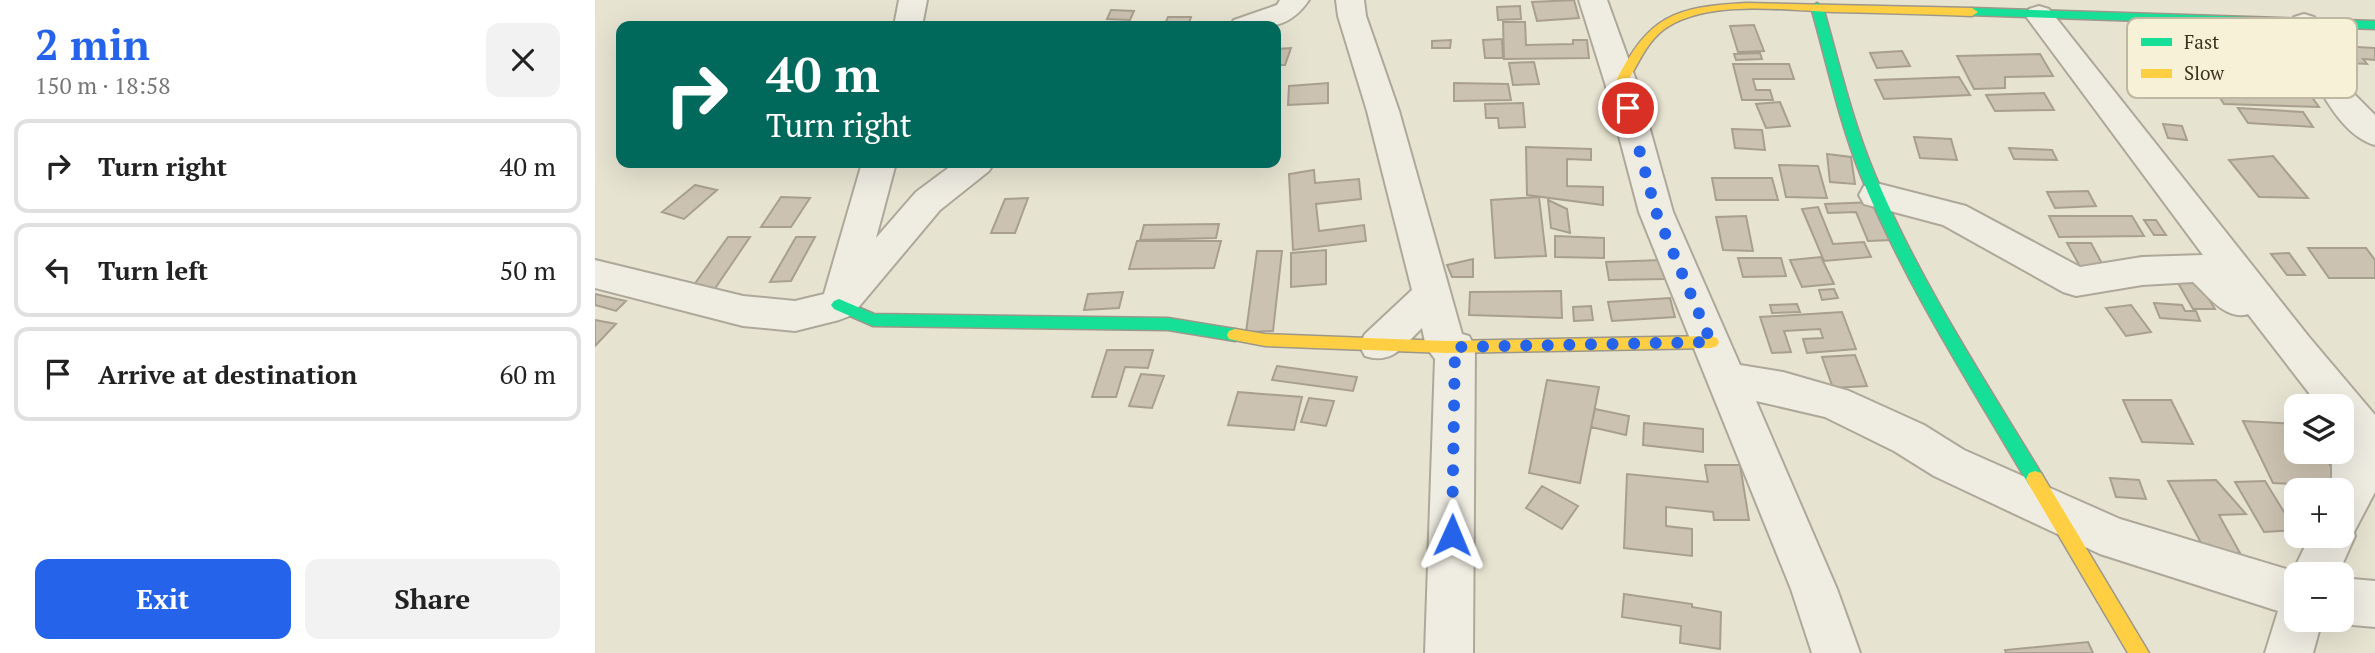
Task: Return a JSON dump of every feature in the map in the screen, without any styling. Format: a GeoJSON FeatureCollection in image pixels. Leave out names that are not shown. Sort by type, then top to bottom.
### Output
{"type":"FeatureCollection","features":[{"type":"Feature","properties":{"kind":"street"},"geometry":{"type":"LineString","coordinates":[[909,21],[913,0]]}},
{"type":"Feature","properties":{"kind":"street"},"geometry":{"type":"LineString","coordinates":[[1258,21],[1287,11],[1295,0]]}},
{"type":"Feature","properties":{"kind":"street"},"geometry":{"type":"LineString","coordinates":[[1350,0],[1352,16],[1383,111],[1432,294],[1450,347],[1449,653]]}},
{"type":"Feature","properties":{"kind":"street"},"geometry":{"type":"LineString","coordinates":[[1593,0],[1621,82],[1656,212],[1814,589],[1836,653]]}},
{"type":"Feature","properties":{"kind":"street"},"geometry":{"type":"LineString","coordinates":[[1621,82],[1641,44],[1663,22],[1699,8],[1817,7],[2138,18]]}},
{"type":"Feature","properties":{"kind":"street"},"geometry":{"type":"LineString","coordinates":[[1817,7],[1860,154],[1876,195],[1935,310],[2139,653]]}},
{"type":"Feature","properties":{"kind":"street"},"geometry":{"type":"LineString","coordinates":[[2039,15],[2295,348],[2363,429],[2354,490]]}},
{"type":"Feature","properties":{"kind":"street"},"geometry":{"type":"LineString","coordinates":[[2357,24],[2375,25]]}},
{"type":"Feature","properties":{"kind":"street"},"geometry":{"type":"LineString","coordinates":[[2341,98],[2375,134]]}},
{"type":"Feature","properties":{"kind":"street"},"geometry":{"type":"LineString","coordinates":[[1860,154],[1921,204]]}},
{"type":"Feature","properties":{"kind":"street"},"geometry":{"type":"LineString","coordinates":[[839,305],[878,168]]}},
{"type":"Feature","properties":{"kind":"street"},"geometry":{"type":"LineString","coordinates":[[595,274],[743,311],[795,316],[839,305],[928,201],[971,168]]}},
{"type":"Feature","properties":{"kind":"street"},"geometry":{"type":"LineString","coordinates":[[1876,195],[1921,204],[1954,215],[2076,282],[2142,271],[2201,268],[2295,348]]}},
{"type":"Feature","properties":{"kind":"street"},"geometry":{"type":"LineString","coordinates":[[1379,345],[1432,294]]}},
{"type":"Feature","properties":{"kind":"street"},"geometry":{"type":"LineString","coordinates":[[839,305],[873,320],[1168,324],[1265,340],[1719,361],[1783,388],[1835,403],[1909,438],[1949,463],[2116,539],[2284,590]]}},
{"type":"Feature","properties":{"kind":"street"},"geometry":{"type":"LineString","coordinates":[[2354,602],[2375,604]]}},
{"type":"Feature","properties":{"kind":"street"},"geometry":{"type":"LineString","coordinates":[[2289,653],[2295,632]]}},
{"type":"Feature","properties":{"kind":"building"},"geometry":{"type":"Polygon","coordinates":[[[1574,0],[1579,18],[1537,21],[1532,2],[1574,0]]]}},
{"type":"Feature","properties":{"kind":"building"},"geometry":{"type":"Polygon","coordinates":[[[1520,6],[1521,19],[1498,20],[1497,7],[1520,6]]]}},
{"type":"Feature","properties":{"kind":"building"},"geometry":{"type":"Polygon","coordinates":[[[1111,10],[1134,11],[1130,20],[1107,19],[1111,10]]]}},
{"type":"Feature","properties":{"kind":"building"},"geometry":{"type":"Polygon","coordinates":[[[1168,17],[1191,17],[1190,21],[1166,21],[1168,17]]]}},
{"type":"Feature","properties":{"kind":"building"},"geometry":{"type":"Polygon","coordinates":[[[1503,22],[1525,22],[1526,45],[1573,44],[1573,40],[1587,40],[1589,58],[1504,59],[1503,22]]]}},
{"type":"Feature","properties":{"kind":"building"},"geometry":{"type":"Polygon","coordinates":[[[1754,25],[1764,51],[1738,52],[1730,26],[1754,25]]]}},
{"type":"Feature","properties":{"kind":"building"},"geometry":{"type":"Polygon","coordinates":[[[1502,39],[1503,58],[1485,58],[1483,40],[1502,39]]]}},
{"type":"Feature","properties":{"kind":"building"},"geometry":{"type":"Polygon","coordinates":[[[1451,40],[1450,48],[1432,48],[1432,41],[1451,40]]]}},
{"type":"Feature","properties":{"kind":"building"},"geometry":{"type":"Polygon","coordinates":[[[2357,47],[2375,48],[2375,60],[2363,59],[2367,64],[2357,63],[2357,47]]]}},
{"type":"Feature","properties":{"kind":"building"},"geometry":{"type":"Polygon","coordinates":[[[1291,48],[1285,65],[1281,65],[1281,49],[1291,48]]]}},
{"type":"Feature","properties":{"kind":"building"},"geometry":{"type":"Polygon","coordinates":[[[1902,51],[1910,66],[1877,68],[1870,53],[1902,51]]]}},
{"type":"Feature","properties":{"kind":"building"},"geometry":{"type":"Polygon","coordinates":[[[1760,53],[1762,59],[1736,60],[1734,54],[1760,53]]]}},
{"type":"Feature","properties":{"kind":"building"},"geometry":{"type":"Polygon","coordinates":[[[2040,54],[2053,76],[2005,77],[2005,88],[1974,89],[1957,56],[2040,54]]]}},
{"type":"Feature","properties":{"kind":"building"},"geometry":{"type":"Polygon","coordinates":[[[1534,62],[1539,84],[1513,85],[1509,63],[1534,62]]]}},
{"type":"Feature","properties":{"kind":"building"},"geometry":{"type":"Polygon","coordinates":[[[1733,64],[1789,64],[1794,79],[1753,79],[1756,90],[1770,90],[1773,100],[1742,100],[1733,64]]]}},
{"type":"Feature","properties":{"kind":"building"},"geometry":{"type":"Polygon","coordinates":[[[1959,77],[1970,95],[1884,99],[1875,80],[1959,77]]]}},
{"type":"Feature","properties":{"kind":"building"},"geometry":{"type":"Polygon","coordinates":[[[1328,83],[1328,103],[1288,105],[1289,86],[1328,83]]]}},
{"type":"Feature","properties":{"kind":"building"},"geometry":{"type":"Polygon","coordinates":[[[1454,83],[1508,84],[1511,100],[1454,101],[1454,83]]]}},
{"type":"Feature","properties":{"kind":"building"},"geometry":{"type":"Polygon","coordinates":[[[2044,93],[2054,110],[1995,111],[1986,95],[2044,93]]]}},
{"type":"Feature","properties":{"kind":"building"},"geometry":{"type":"Polygon","coordinates":[[[2220,98],[2312,98],[2319,107],[2224,104],[2220,98]]]}},
{"type":"Feature","properties":{"kind":"building"},"geometry":{"type":"Polygon","coordinates":[[[1780,102],[1790,126],[1766,128],[1756,104],[1780,102]]]}},
{"type":"Feature","properties":{"kind":"building"},"geometry":{"type":"Polygon","coordinates":[[[1523,103],[1525,127],[1499,128],[1498,118],[1486,118],[1485,104],[1523,103]]]}},
{"type":"Feature","properties":{"kind":"building"},"geometry":{"type":"Polygon","coordinates":[[[2238,108],[2303,112],[2313,127],[2248,123],[2238,108]]]}},
{"type":"Feature","properties":{"kind":"building"},"geometry":{"type":"Polygon","coordinates":[[[2163,124],[2182,126],[2187,140],[2168,138],[2163,124]]]}},
{"type":"Feature","properties":{"kind":"building"},"geometry":{"type":"Polygon","coordinates":[[[1732,129],[1762,130],[1765,150],[1735,148],[1732,129]]]}},
{"type":"Feature","properties":{"kind":"building"},"geometry":{"type":"Polygon","coordinates":[[[1914,137],[1951,139],[1957,160],[1920,158],[1914,137]]]}},
{"type":"Feature","properties":{"kind":"building"},"geometry":{"type":"Polygon","coordinates":[[[1526,147],[1591,149],[1591,160],[1567,159],[1567,186],[1603,187],[1603,205],[1527,195],[1526,147]]]}},
{"type":"Feature","properties":{"kind":"building"},"geometry":{"type":"Polygon","coordinates":[[[2009,148],[2052,150],[2057,160],[2014,159],[2009,148]]]}},
{"type":"Feature","properties":{"kind":"building"},"geometry":{"type":"Polygon","coordinates":[[[1827,154],[1851,157],[1855,184],[1830,182],[1827,154]]]}},
{"type":"Feature","properties":{"kind":"building"},"geometry":{"type":"Polygon","coordinates":[[[2273,156],[2308,198],[2259,197],[2229,160],[2273,156]]]}},
{"type":"Feature","properties":{"kind":"building"},"geometry":{"type":"Polygon","coordinates":[[[1779,165],[1818,166],[1827,198],[1786,197],[1779,165]]]}},
{"type":"Feature","properties":{"kind":"building"},"geometry":{"type":"Polygon","coordinates":[[[1314,170],[1315,183],[1359,179],[1361,199],[1316,204],[1319,231],[1364,225],[1366,241],[1293,250],[1289,174],[1314,170]]]}},
{"type":"Feature","properties":{"kind":"building"},"geometry":{"type":"Polygon","coordinates":[[[1712,178],[1772,178],[1778,200],[1716,200],[1712,178]]]}},
{"type":"Feature","properties":{"kind":"building"},"geometry":{"type":"Polygon","coordinates":[[[695,185],[717,190],[684,219],[662,212],[695,185]]]}},
{"type":"Feature","properties":{"kind":"building"},"geometry":{"type":"Polygon","coordinates":[[[2088,191],[2096,206],[2055,208],[2047,192],[2088,191]]]}},
{"type":"Feature","properties":{"kind":"building"},"geometry":{"type":"Polygon","coordinates":[[[781,197],[810,198],[791,227],[761,227],[781,197]]]}},
{"type":"Feature","properties":{"kind":"building"},"geometry":{"type":"Polygon","coordinates":[[[1539,197],[1546,256],[1495,258],[1491,200],[1539,197]]]}},
{"type":"Feature","properties":{"kind":"building"},"geometry":{"type":"Polygon","coordinates":[[[1028,198],[1015,233],[991,233],[1005,199],[1028,198]]]}},
{"type":"Feature","properties":{"kind":"building"},"geometry":{"type":"Polygon","coordinates":[[[1548,200],[1567,209],[1570,233],[1551,228],[1548,200]]]}},
{"type":"Feature","properties":{"kind":"building"},"geometry":{"type":"Polygon","coordinates":[[[1876,202],[1893,240],[1868,241],[1856,212],[1828,213],[1825,204],[1876,202]]]}},
{"type":"Feature","properties":{"kind":"building"},"geometry":{"type":"Polygon","coordinates":[[[1818,207],[1833,244],[1864,242],[1871,257],[1824,261],[1802,209],[1818,207]]]}},
{"type":"Feature","properties":{"kind":"building"},"geometry":{"type":"Polygon","coordinates":[[[1746,216],[1753,251],[1723,250],[1716,217],[1746,216]]]}},
{"type":"Feature","properties":{"kind":"building"},"geometry":{"type":"Polygon","coordinates":[[[2049,216],[2132,216],[2144,236],[2059,237],[2049,216]]]}},
{"type":"Feature","properties":{"kind":"building"},"geometry":{"type":"Polygon","coordinates":[[[2144,220],[2156,220],[2166,235],[2154,235],[2144,220]]]}},
{"type":"Feature","properties":{"kind":"building"},"geometry":{"type":"Polygon","coordinates":[[[1219,224],[1216,238],[1140,240],[1144,225],[1219,224]]]}},
{"type":"Feature","properties":{"kind":"building"},"geometry":{"type":"Polygon","coordinates":[[[1555,236],[1604,238],[1604,258],[1555,257],[1555,236]]]}},
{"type":"Feature","properties":{"kind":"building"},"geometry":{"type":"Polygon","coordinates":[[[728,237],[750,237],[714,290],[691,289],[728,237]]]}},
{"type":"Feature","properties":{"kind":"building"},"geometry":{"type":"Polygon","coordinates":[[[796,237],[815,237],[791,281],[770,282],[796,237]]]}},
{"type":"Feature","properties":{"kind":"building"},"geometry":{"type":"Polygon","coordinates":[[[1137,241],[1221,241],[1214,268],[1129,269],[1137,241]]]}},
{"type":"Feature","properties":{"kind":"building"},"geometry":{"type":"Polygon","coordinates":[[[2067,243],[2091,243],[2106,271],[2083,272],[2067,243]]]}},
{"type":"Feature","properties":{"kind":"building"},"geometry":{"type":"Polygon","coordinates":[[[2308,248],[2366,248],[2375,260],[2375,278],[2329,278],[2308,248]]]}},
{"type":"Feature","properties":{"kind":"building"},"geometry":{"type":"Polygon","coordinates":[[[1326,250],[1326,284],[1291,287],[1291,253],[1326,250]]]}},
{"type":"Feature","properties":{"kind":"building"},"geometry":{"type":"Polygon","coordinates":[[[1257,251],[1282,251],[1273,331],[1246,332],[1257,251]]]}},
{"type":"Feature","properties":{"kind":"building"},"geometry":{"type":"Polygon","coordinates":[[[2289,253],[2305,275],[2287,275],[2271,254],[2289,253]]]}},
{"type":"Feature","properties":{"kind":"building"},"geometry":{"type":"Polygon","coordinates":[[[1821,257],[1834,284],[1802,287],[1790,260],[1821,257]]]}},
{"type":"Feature","properties":{"kind":"building"},"geometry":{"type":"Polygon","coordinates":[[[1738,258],[1781,258],[1786,276],[1743,277],[1738,258]]]}},
{"type":"Feature","properties":{"kind":"building"},"geometry":{"type":"Polygon","coordinates":[[[1473,259],[1473,277],[1452,277],[1447,265],[1473,259]]]}},
{"type":"Feature","properties":{"kind":"building"},"geometry":{"type":"Polygon","coordinates":[[[1662,260],[1665,279],[1609,280],[1606,262],[1662,260]]]}},
{"type":"Feature","properties":{"kind":"building"},"geometry":{"type":"Polygon","coordinates":[[[2174,276],[2195,276],[2215,309],[2193,309],[2174,276]]]}},
{"type":"Feature","properties":{"kind":"building"},"geometry":{"type":"Polygon","coordinates":[[[1834,289],[1838,298],[1822,300],[1819,290],[1834,289]]]}},
{"type":"Feature","properties":{"kind":"building"},"geometry":{"type":"Polygon","coordinates":[[[1561,291],[1562,318],[1469,315],[1470,292],[1561,291]]]}},
{"type":"Feature","properties":{"kind":"building"},"geometry":{"type":"Polygon","coordinates":[[[1123,292],[1119,308],[1084,310],[1088,294],[1123,292]]]}},
{"type":"Feature","properties":{"kind":"building"},"geometry":{"type":"Polygon","coordinates":[[[595,294],[626,301],[616,311],[595,305],[595,294]]]}},
{"type":"Feature","properties":{"kind":"building"},"geometry":{"type":"Polygon","coordinates":[[[1670,298],[1675,317],[1612,321],[1608,302],[1670,298]]]}},
{"type":"Feature","properties":{"kind":"building"},"geometry":{"type":"Polygon","coordinates":[[[2154,303],[2182,305],[2185,311],[2196,311],[2200,321],[2160,318],[2154,303]]]}},
{"type":"Feature","properties":{"kind":"building"},"geometry":{"type":"Polygon","coordinates":[[[1797,304],[1800,312],[1772,313],[1770,305],[1797,304]]]}},
{"type":"Feature","properties":{"kind":"building"},"geometry":{"type":"Polygon","coordinates":[[[2131,305],[2151,332],[2126,336],[2106,308],[2131,305]]]}},
{"type":"Feature","properties":{"kind":"building"},"geometry":{"type":"Polygon","coordinates":[[[1591,306],[1593,320],[1574,321],[1573,307],[1591,306]]]}},
{"type":"Feature","properties":{"kind":"building"},"geometry":{"type":"Polygon","coordinates":[[[1842,312],[1856,349],[1807,353],[1803,339],[1823,338],[1820,329],[1784,331],[1791,352],[1772,353],[1760,317],[1842,312]]]}},
{"type":"Feature","properties":{"kind":"building"},"geometry":{"type":"Polygon","coordinates":[[[595,320],[616,324],[595,346],[595,320]]]}},
{"type":"Feature","properties":{"kind":"building"},"geometry":{"type":"Polygon","coordinates":[[[1107,350],[1153,350],[1148,368],[1125,367],[1116,397],[1092,397],[1107,350]]]}},
{"type":"Feature","properties":{"kind":"building"},"geometry":{"type":"Polygon","coordinates":[[[1855,355],[1867,386],[1833,388],[1822,357],[1855,355]]]}},
{"type":"Feature","properties":{"kind":"building"},"geometry":{"type":"Polygon","coordinates":[[[1277,366],[1357,377],[1353,391],[1272,380],[1277,366]]]}},
{"type":"Feature","properties":{"kind":"building"},"geometry":{"type":"Polygon","coordinates":[[[1141,374],[1164,376],[1152,408],[1129,406],[1141,374]]]}},
{"type":"Feature","properties":{"kind":"building"},"geometry":{"type":"Polygon","coordinates":[[[1547,380],[1599,387],[1580,483],[1529,473],[1547,380]]]}},
{"type":"Feature","properties":{"kind":"building"},"geometry":{"type":"Polygon","coordinates":[[[1238,392],[1302,397],[1294,430],[1228,425],[1238,392]]]}},
{"type":"Feature","properties":{"kind":"building"},"geometry":{"type":"Polygon","coordinates":[[[1309,398],[1334,401],[1326,426],[1301,422],[1309,398]]]}},
{"type":"Feature","properties":{"kind":"building"},"geometry":{"type":"Polygon","coordinates":[[[2123,400],[2171,400],[2193,444],[2142,442],[2123,400]]]}},
{"type":"Feature","properties":{"kind":"building"},"geometry":{"type":"Polygon","coordinates":[[[1595,409],[1629,416],[1626,435],[1591,427],[1595,409]]]}},
{"type":"Feature","properties":{"kind":"building"},"geometry":{"type":"Polygon","coordinates":[[[2243,421],[2284,423],[2284,464],[2330,464],[2337,478],[2284,478],[2284,484],[2273,483],[2243,421]]]}},
{"type":"Feature","properties":{"kind":"building"},"geometry":{"type":"Polygon","coordinates":[[[1644,423],[1703,429],[1703,452],[1643,445],[1644,423]]]}},
{"type":"Feature","properties":{"kind":"building"},"geometry":{"type":"Polygon","coordinates":[[[1705,465],[1740,465],[1749,520],[1714,520],[1713,512],[1666,507],[1666,526],[1692,529],[1692,556],[1624,548],[1627,474],[1708,482],[1705,465]]]}},
{"type":"Feature","properties":{"kind":"building"},"geometry":{"type":"Polygon","coordinates":[[[2110,478],[2139,480],[2146,499],[2116,497],[2110,478]]]}},
{"type":"Feature","properties":{"kind":"building"},"geometry":{"type":"Polygon","coordinates":[[[2216,480],[2246,514],[2219,515],[2240,553],[2207,554],[2168,481],[2216,480]]]}},
{"type":"Feature","properties":{"kind":"building"},"geometry":{"type":"Polygon","coordinates":[[[2265,481],[2284,512],[2284,531],[2264,532],[2235,482],[2265,481]]]}},
{"type":"Feature","properties":{"kind":"building"},"geometry":{"type":"Polygon","coordinates":[[[1542,486],[1578,506],[1562,529],[1526,508],[1542,486]]]}},
{"type":"Feature","properties":{"kind":"building"},"geometry":{"type":"Polygon","coordinates":[[[1624,594],[1692,604],[1692,607],[1721,612],[1720,649],[1680,643],[1681,626],[1622,617],[1624,594]]]}},
{"type":"Feature","properties":{"kind":"building"},"geometry":{"type":"Polygon","coordinates":[[[2088,642],[2093,653],[2006,653],[2005,650],[2088,642]]]}},
{"type":"Feature","properties":{"kind":"traffic: fast"},"geometry":{"type":"LineString","coordinates":[[1817,7],[1850,126],[1866,173],[1893,232],[1972,374],[2035,479]]}},
{"type":"Feature","properties":{"kind":"traffic: fast"},"geometry":{"type":"LineString","coordinates":[[1972,12],[2158,18]]}},
{"type":"Feature","properties":{"kind":"traffic: fast"},"geometry":{"type":"LineString","coordinates":[[2357,24],[2375,25]]}},
{"type":"Feature","properties":{"kind":"traffic: fast"},"geometry":{"type":"LineString","coordinates":[[839,305],[873,320],[1168,324],[1235,335]]}},
{"type":"Feature","properties":{"kind":"traffic: slow"},"geometry":{"type":"LineString","coordinates":[[1621,83],[1639,50],[1651,35],[1665,23],[1702,11],[1769,6],[1972,12]]}},
{"type":"Feature","properties":{"kind":"traffic: slow"},"geometry":{"type":"LineString","coordinates":[[1235,335],[1265,340],[1446,347],[1711,342]]}},
{"type":"Feature","properties":{"kind":"traffic: slow"},"geometry":{"type":"LineString","coordinates":[[2035,479],[2139,653]]}},
{"type":"Feature","properties":{"kind":"route"},"geometry":{"type":"LineString","coordinates":[[1452,535],[1455,347],[1711,342],[1656,212],[1628,108]]}}]}
